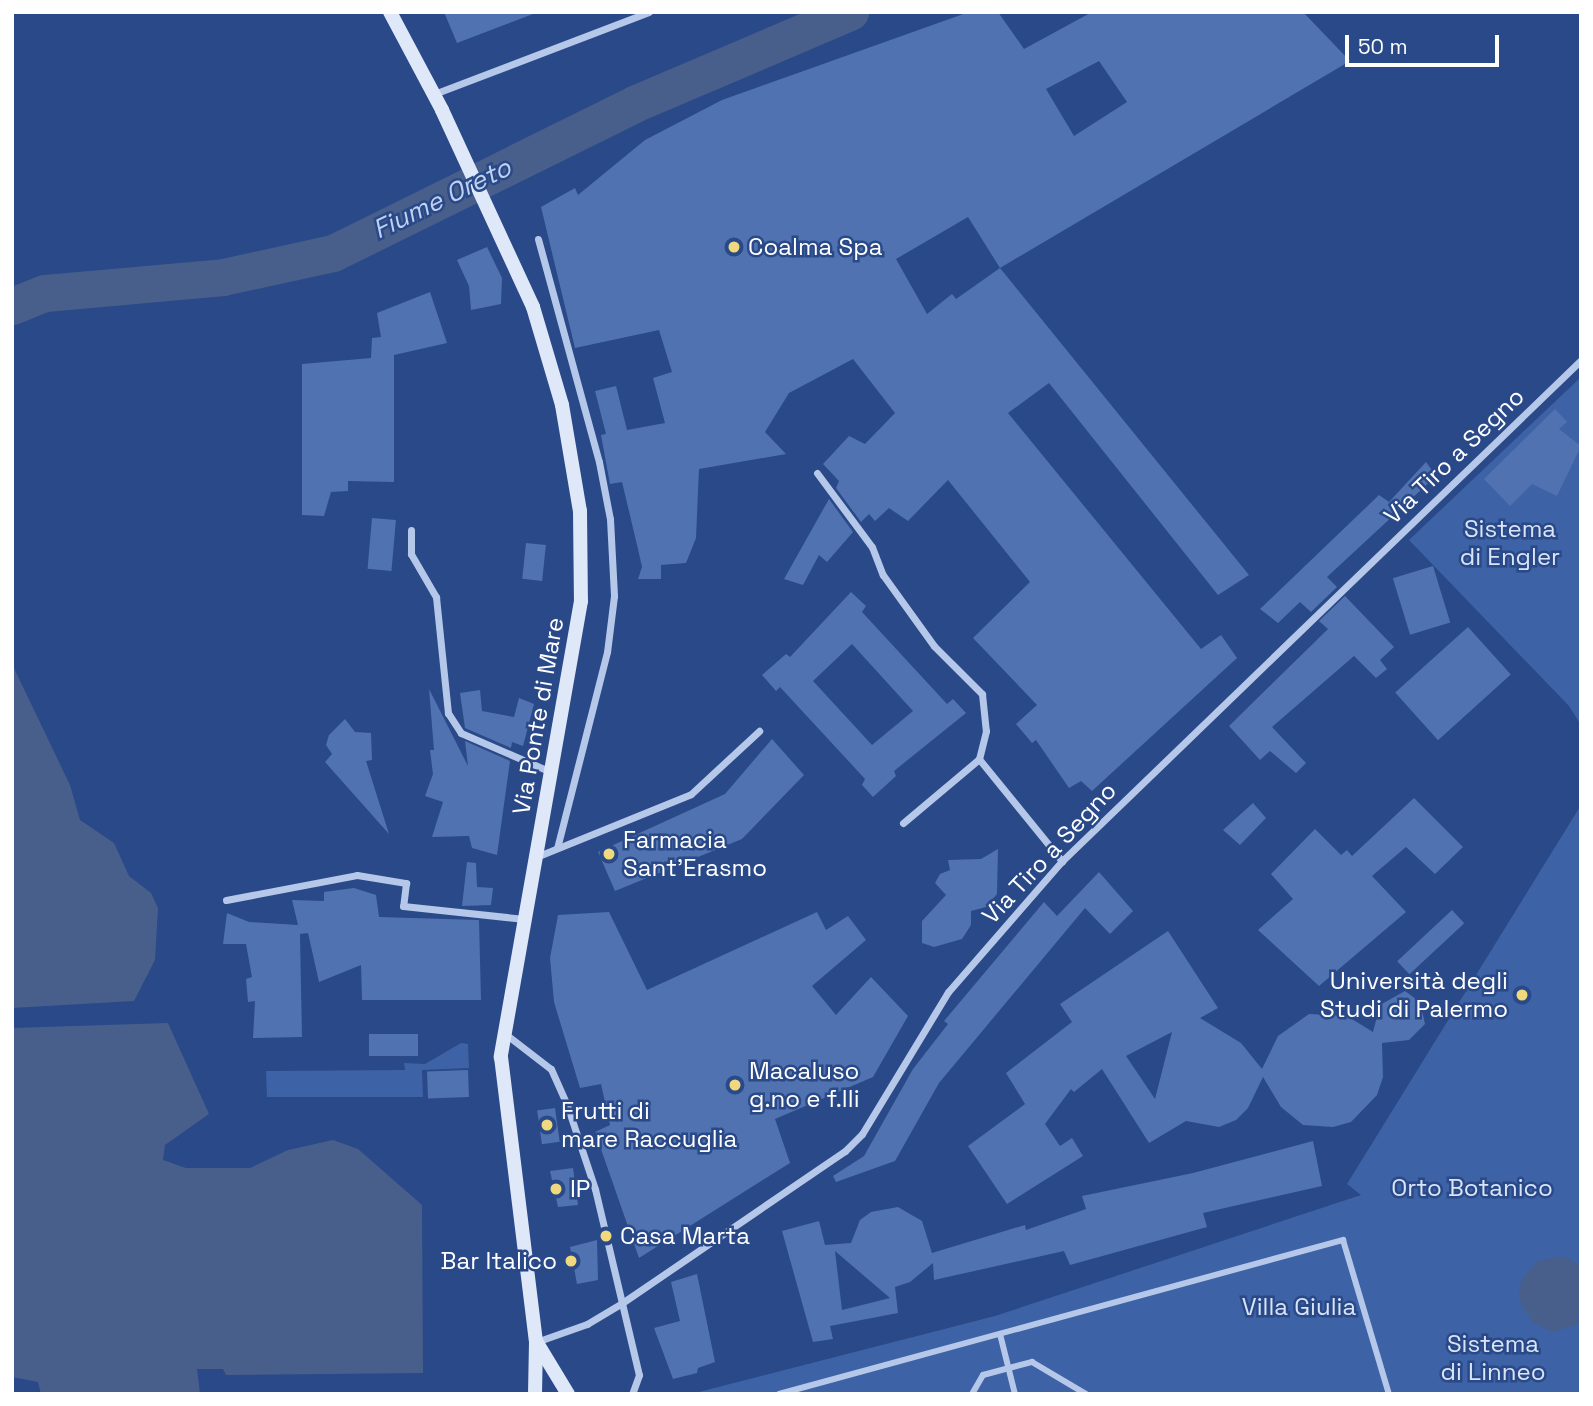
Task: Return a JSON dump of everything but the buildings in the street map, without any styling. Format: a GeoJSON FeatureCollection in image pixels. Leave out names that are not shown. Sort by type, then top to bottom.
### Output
{"type":"FeatureCollection","features":[{"type":"Feature","properties":{"kind":"main road","name":"Via Ponte di Mare"},"geometry":{"type":"LineString","coordinates":[[390,12],[442,110],[509,249],[562,405],[580,511],[582,601],[501,1057],[536,1342],[535,1394]]}},
{"type":"Feature","properties":{"kind":"main road"},"geometry":{"type":"LineString","coordinates":[[536,1342],[568,1394]]}},
{"type":"Feature","properties":{"kind":"street"},"geometry":{"type":"LineString","coordinates":[[433,94],[649,12]]}},
{"type":"Feature","properties":{"kind":"street"},"geometry":{"type":"LineString","coordinates":[[538,239],[599,462],[610,519],[614,596],[601,678],[557,848]]}},
{"type":"Feature","properties":{"kind":"street","name":"Via Tiro a Segno"},"geometry":{"type":"LineString","coordinates":[[536,1342],[587,1324],[622,1303],[845,1151],[862,1134],[948,992],[1062,861],[1581,360]]}},
{"type":"Feature","properties":{"kind":"street"},"geometry":{"type":"LineString","coordinates":[[817,473],[872,547],[883,575],[934,646],[982,695],[986,731],[979,759],[903,823]]}},
{"type":"Feature","properties":{"kind":"street"},"geometry":{"type":"LineString","coordinates":[[411,530],[411,554],[436,597],[448,713],[461,733],[551,772]]}},
{"type":"Feature","properties":{"kind":"street"},"geometry":{"type":"LineString","coordinates":[[536,857],[691,794],[759,732]]}},
{"type":"Feature","properties":{"kind":"street"},"geometry":{"type":"LineString","coordinates":[[979,759],[1062,861]]}},
{"type":"Feature","properties":{"kind":"street"},"geometry":{"type":"LineString","coordinates":[[226,900],[356,875],[406,883],[403,906],[524,919]]}},
{"type":"Feature","properties":{"kind":"street"},"geometry":{"type":"LineString","coordinates":[[504,1033],[551,1069],[567,1105],[595,1189],[639,1375],[632,1394]]}},
{"type":"Feature","properties":{"kind":"street"},"geometry":{"type":"LineString","coordinates":[[779,1394],[1343,1240],[1389,1394]]}},
{"type":"Feature","properties":{"kind":"street"},"geometry":{"type":"LineString","coordinates":[[1000,1335],[1015,1394]]}},
{"type":"Feature","properties":{"kind":"street"},"geometry":{"type":"LineString","coordinates":[[972,1394],[983,1375],[1032,1363],[1086,1394]]}},
{"type":"Feature","properties":{"kind":"green space","name":"Sistema di Engler"},"geometry":{"type":"Polygon","coordinates":[[[1581,377],[1581,725],[1569,706],[1409,540],[1581,377]]]}},
{"type":"Feature","properties":{"kind":"green space"},"geometry":{"type":"Polygon","coordinates":[[[1581,805],[1581,1394],[691,1394],[995,1316],[1361,1195],[1347,1184],[1581,805]]]}},
{"type":"Feature","properties":{"kind":"green space"},"geometry":{"type":"Polygon","coordinates":[[[461,1043],[468,1044],[469,1068],[422,1070],[423,1097],[267,1097],[266,1071],[405,1070],[404,1063],[425,1064],[461,1043]]]}},
{"type":"Feature","properties":{"kind":"shaded area"},"geometry":{"type":"Polygon","coordinates":[[[12,664],[70,785],[80,820],[114,843],[129,876],[151,893],[158,908],[155,960],[134,1001],[12,1008],[12,664]]]}},
{"type":"Feature","properties":{"kind":"shaded area"},"geometry":{"type":"Polygon","coordinates":[[[168,1023],[209,1114],[165,1145],[163,1160],[186,1168],[250,1168],[288,1150],[333,1140],[358,1149],[422,1205],[423,1373],[226,1375],[223,1369],[197,1369],[200,1394],[41,1394],[38,1382],[12,1377],[12,1028],[168,1023]]]}},
{"type":"Feature","properties":{"kind":"shaded area"},"geometry":{"type":"Polygon","coordinates":[[[1562,1256],[1581,1265],[1581,1323],[1553,1332],[1532,1322],[1520,1302],[1519,1290],[1522,1279],[1538,1261],[1562,1256]]]}},
{"type":"Feature","properties":{"kind":"waterway","name":"Fiume Oreto"},"geometry":{"type":"LineString","coordinates":[[12,306],[45,293],[223,277],[333,253],[634,104],[850,12]]}},
{"type":"Feature","properties":{"kind":"place","name":"Coalma Spa"},"geometry":{"type":"Point","coordinates":[734,247]}},
{"type":"Feature","properties":{"kind":"place","name":"Farmacia Sant'Erasmo"},"geometry":{"type":"Point","coordinates":[609,854]}},
{"type":"Feature","properties":{"kind":"place","name":"Università degli Studi di Palermo"},"geometry":{"type":"Point","coordinates":[1522,995]}},
{"type":"Feature","properties":{"kind":"place","name":"Macaluso g.no e f.lli"},"geometry":{"type":"Point","coordinates":[735,1085]}},
{"type":"Feature","properties":{"kind":"place","name":"Frutti di mare Raccuglia"},"geometry":{"type":"Point","coordinates":[547,1125]}},
{"type":"Feature","properties":{"kind":"place","name":"IP"},"geometry":{"type":"Point","coordinates":[556,1189]}},
{"type":"Feature","properties":{"kind":"place","name":"Casa Marta"},"geometry":{"type":"Point","coordinates":[606,1236]}},
{"type":"Feature","properties":{"kind":"place","name":"Bar Italico"},"geometry":{"type":"Point","coordinates":[571,1261]}},
{"type":"Feature","properties":{"kind":"park label","name":"Orto Botanico"},"geometry":{"type":"Point","coordinates":[1472,1188]}},
{"type":"Feature","properties":{"kind":"park label","name":"Villa Giulia"},"geometry":{"type":"Point","coordinates":[1299,1307]}},
{"type":"Feature","properties":{"kind":"park label","name":"Sistema di Linneo"},"geometry":{"type":"Point","coordinates":[1493,1358]}}]}
